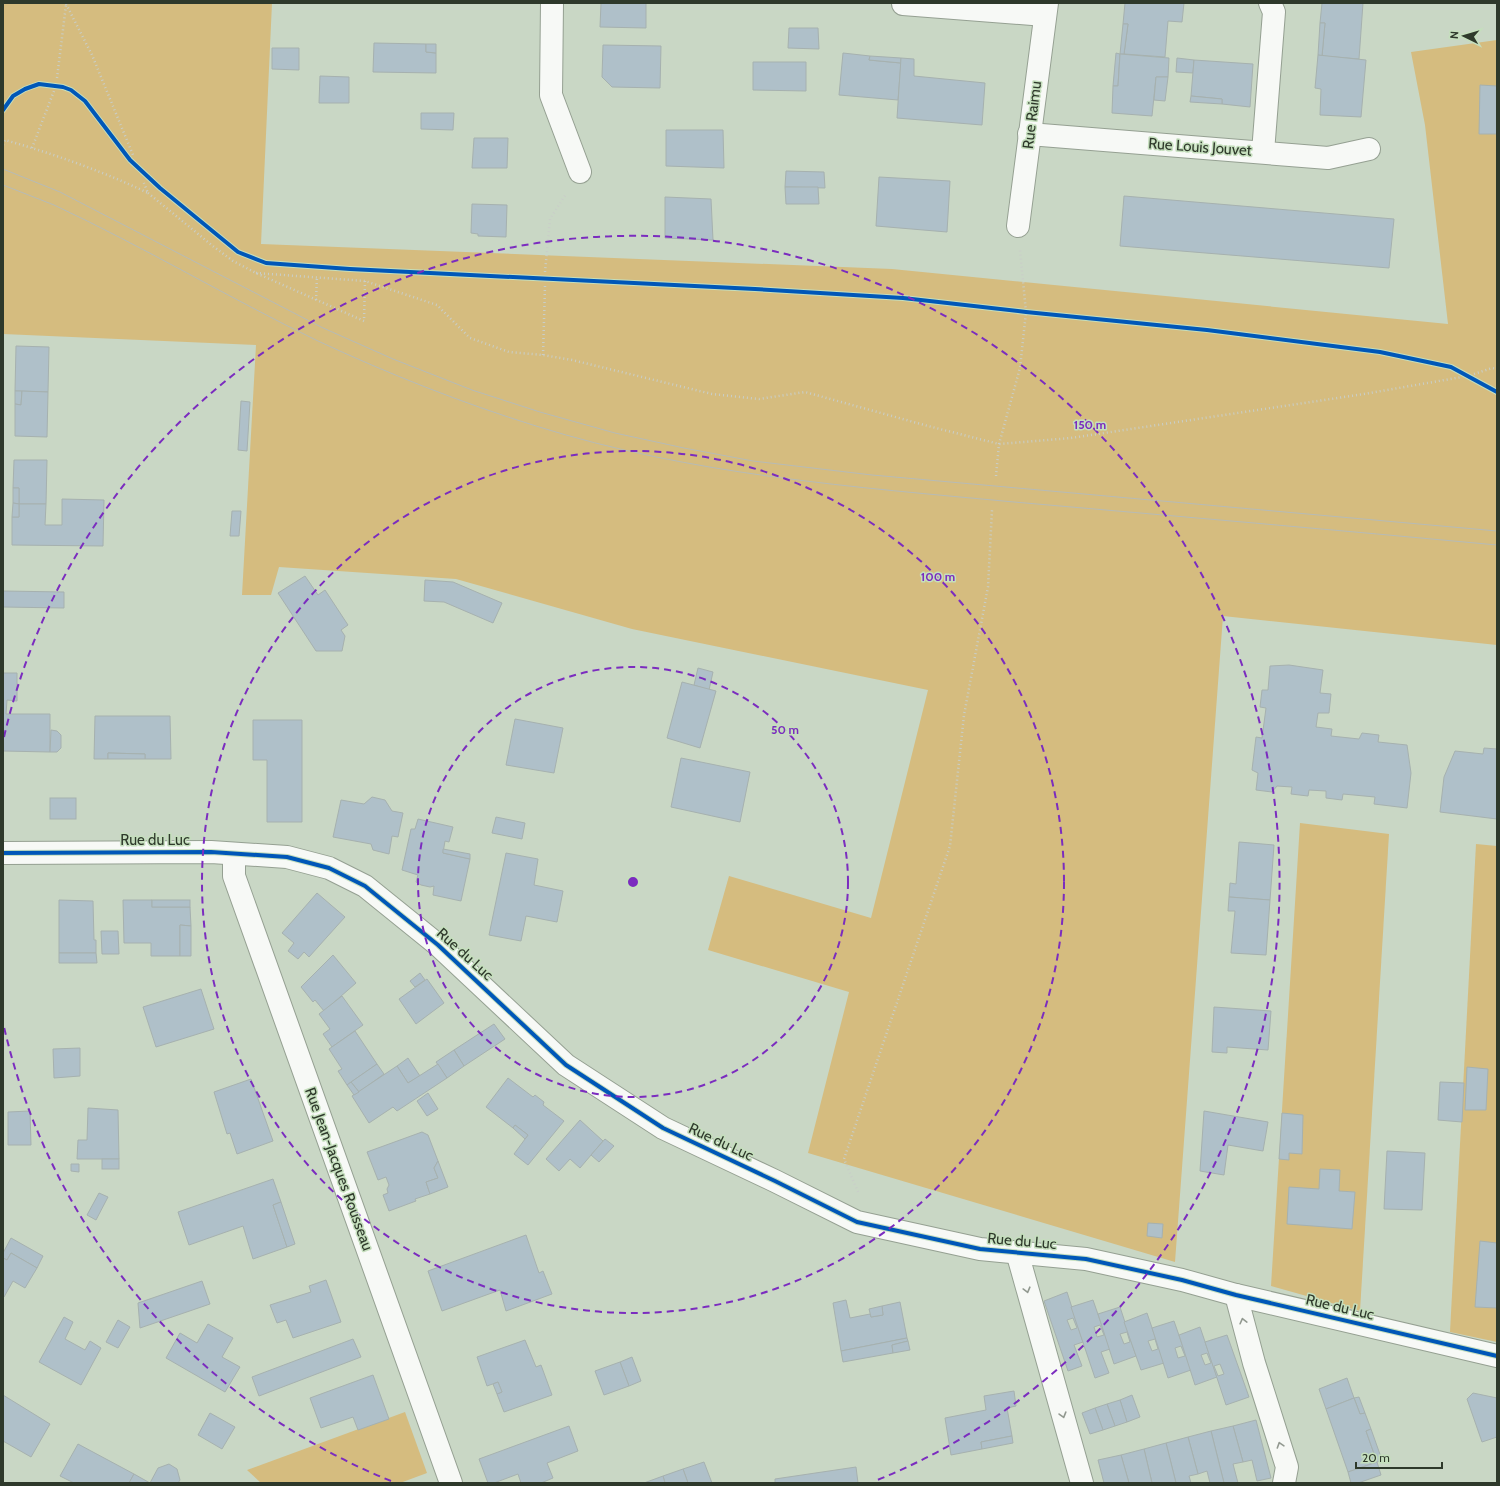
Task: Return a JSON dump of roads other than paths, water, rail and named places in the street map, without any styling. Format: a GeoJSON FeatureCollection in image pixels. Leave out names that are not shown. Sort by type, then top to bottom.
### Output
{"type":"FeatureCollection","features":[{"type":"Feature","properties":{"kind":"street"},"geometry":{"type":"LineString","coordinates":[[552,3],[551,95],[580,172]]}},
{"type":"Feature","properties":{"kind":"street"},"geometry":{"type":"LineString","coordinates":[[903,3],[1046,9]]}},
{"type":"Feature","properties":{"kind":"street"},"geometry":{"type":"LineString","coordinates":[[1263,152],[1274,12],[1270,3]]}},
{"type":"Feature","properties":{"kind":"street","name":"Rue Raimu"},"geometry":{"type":"LineString","coordinates":[[1018,226],[1046,9]]}},
{"type":"Feature","properties":{"kind":"street","name":"Rue Louis Jouvet"},"geometry":{"type":"LineString","coordinates":[[1030,134],[1328,158],[1369,149]]}},
{"type":"Feature","properties":{"kind":"street","name":"Rue du Luc"},"geometry":{"type":"LineString","coordinates":[[3,853],[211,852],[287,857],[329,868],[365,886],[438,946],[566,1065],[663,1128],[857,1222],[980,1249],[1086,1258],[1497,1356]]}},
{"type":"Feature","properties":{"kind":"street","name":"Rue Jean-Jacques Rousseau"},"geometry":{"type":"LineString","coordinates":[[234,854],[234,876],[451,1483]]}},
{"type":"Feature","properties":{"kind":"street"},"geometry":{"type":"LineString","coordinates":[[1017,1252],[1082,1483]]}},
{"type":"Feature","properties":{"kind":"street"},"geometry":{"type":"LineString","coordinates":[[1236,1295],[1254,1364],[1287,1467],[1284,1483]]}},
{"type":"Feature","properties":{"kind":"tram line"},"geometry":{"type":"LineString","coordinates":[[3,169],[60,192],[321,327],[393,359],[472,390],[540,412],[615,433],[753,461],[872,475],[1497,531]]}},
{"type":"Feature","properties":{"kind":"tram line"},"geometry":{"type":"LineString","coordinates":[[3,185],[54,205],[88,221],[285,325],[372,365],[481,408],[594,443],[713,468],[773,477],[894,491],[1497,545]]}}]}
